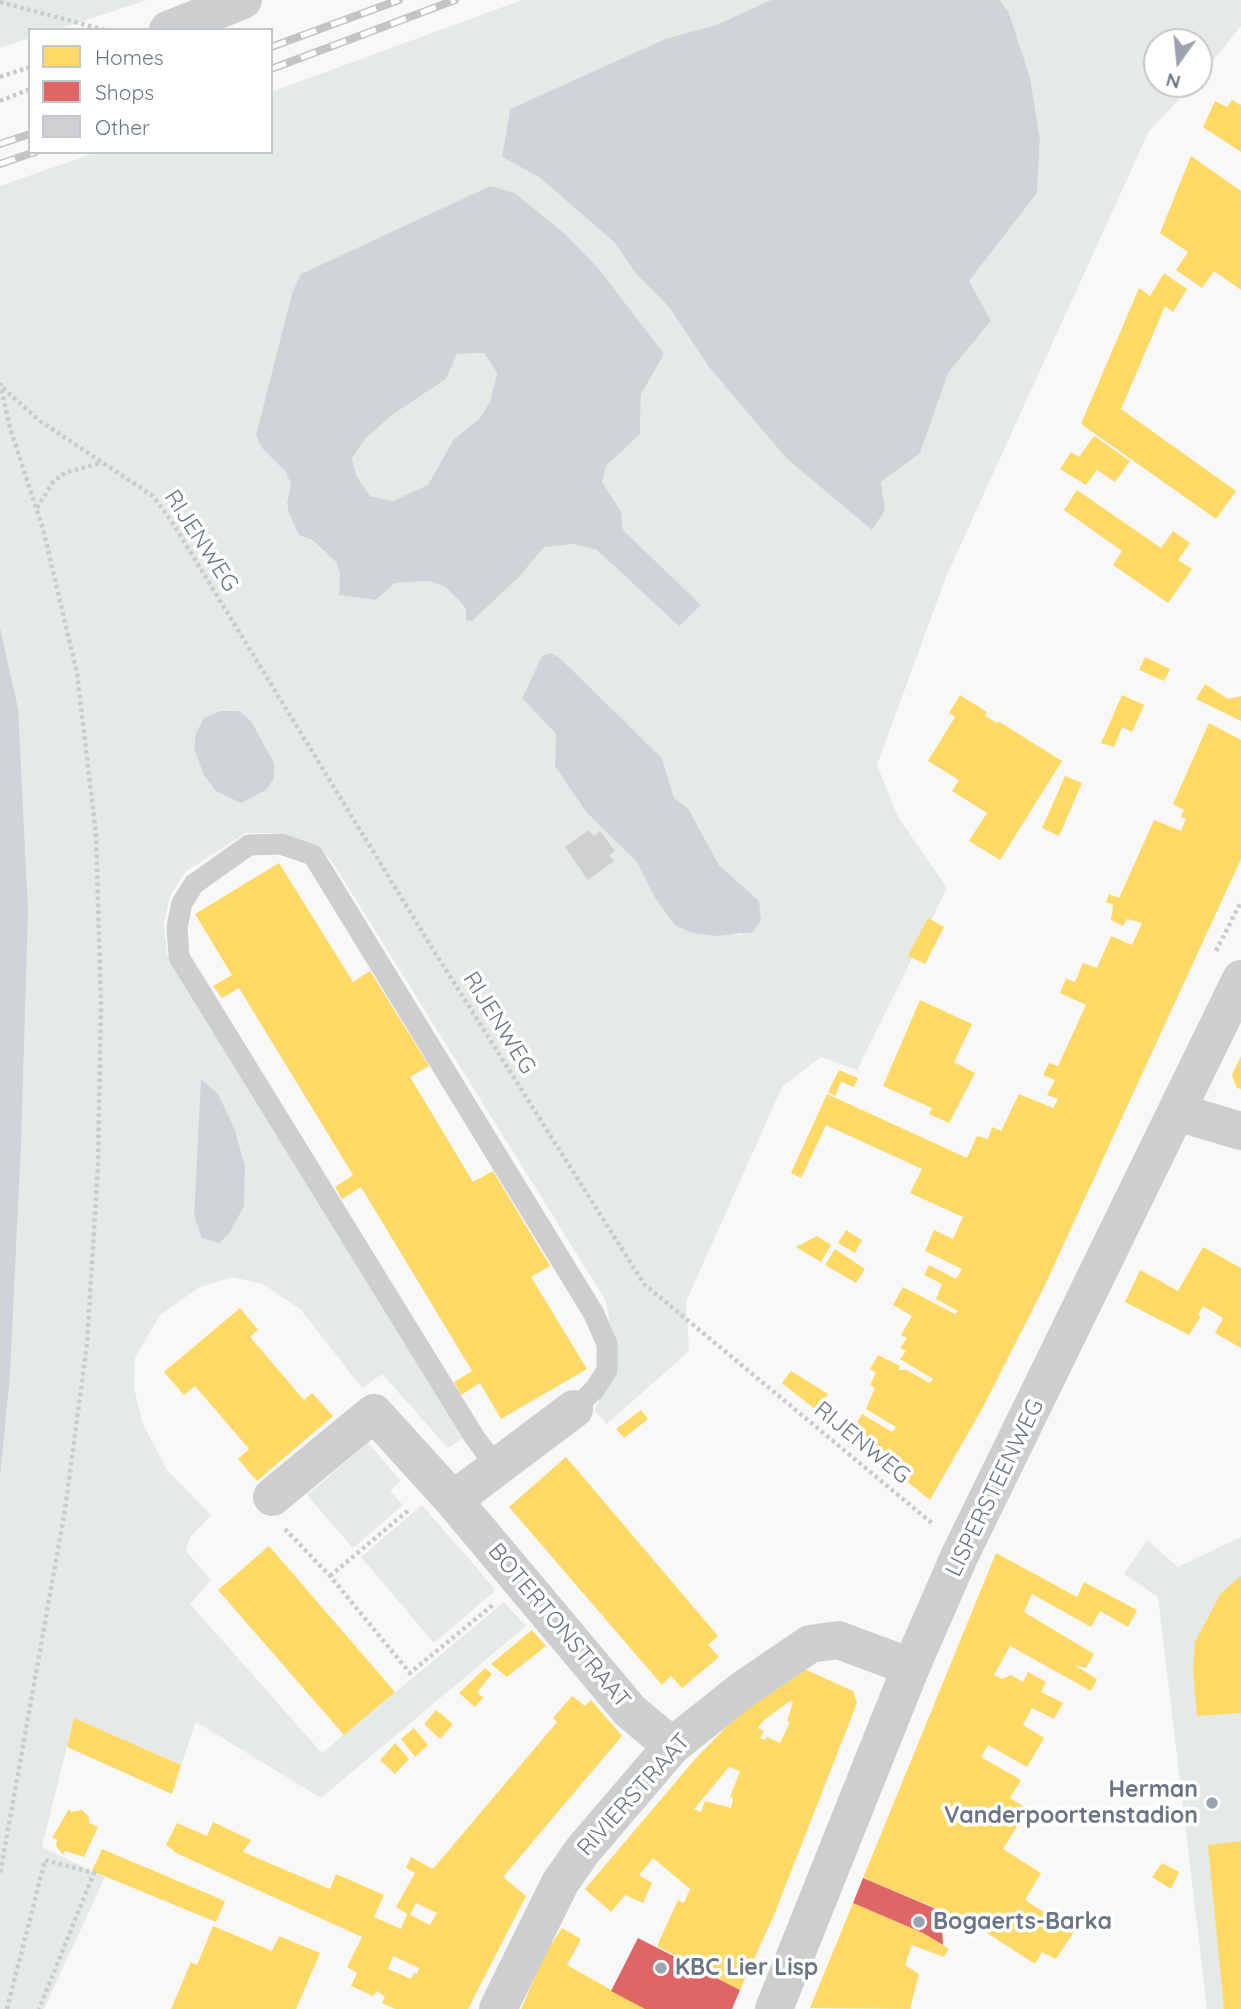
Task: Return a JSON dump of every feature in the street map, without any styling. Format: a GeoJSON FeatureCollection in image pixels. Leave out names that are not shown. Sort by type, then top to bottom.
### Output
{"type":"FeatureCollection","features":[{"type":"Feature","properties":{"kind":"street"},"geometry":{"type":"LineString","coordinates":[[173,28],[243,0]]}},
{"type":"Feature","properties":{"kind":"street","name":"LISPERSTEENWEG"},"geometry":{"type":"LineString","coordinates":[[774,2009],[911,1667],[959,1557],[1241,979]]}},
{"type":"Feature","properties":{"kind":"street"},"geometry":{"type":"LineString","coordinates":[[1177,1112],[1241,1131]]}},
{"type":"Feature","properties":{"kind":"street"},"geometry":{"type":"LineString","coordinates":[[446,1492],[497,1467],[574,1409]]}},
{"type":"Feature","properties":{"kind":"street","name":"BOTERTONSTRAAT"},"geometry":{"type":"LineString","coordinates":[[277,1512],[374,1413],[446,1492],[630,1711],[672,1746]]}},
{"type":"Feature","properties":{"kind":"street","name":"RIVIERSTRAAT"},"geometry":{"type":"LineString","coordinates":[[498,2009],[561,1882],[583,1850],[672,1746],[741,1690],[810,1644],[838,1640],[911,1667]]}},
{"type":"Feature","properties":{"kind":"lane"},"geometry":{"type":"LineString","coordinates":[[497,1467],[475,1438],[179,957],[177,927],[181,903],[194,884],[249,845],[281,844],[313,855],[594,1314],[607,1344],[607,1370],[595,1389],[574,1409]]}},
{"type":"Feature","properties":{"kind":"path"},"geometry":{"type":"LineString","coordinates":[[0,2],[98,28]]}},
{"type":"Feature","properties":{"kind":"path"},"geometry":{"type":"LineString","coordinates":[[0,77],[28,68]]}},
{"type":"Feature","properties":{"kind":"path"},"geometry":{"type":"LineString","coordinates":[[0,101],[28,90]]}},
{"type":"Feature","properties":{"kind":"path"},"geometry":{"type":"LineString","coordinates":[[0,1875],[65,1510],[87,1344],[99,1165],[101,916],[88,746],[64,611],[37,508],[10,428],[1,386]]}},
{"type":"Feature","properties":{"kind":"path","name":"RIJENWEG"},"geometry":{"type":"LineString","coordinates":[[1,386],[40,421],[153,496],[172,522],[434,951],[644,1284],[937,1527]]}},
{"type":"Feature","properties":{"kind":"path"},"geometry":{"type":"LineString","coordinates":[[37,508],[53,482],[66,472],[102,463]]}},
{"type":"Feature","properties":{"kind":"path"},"geometry":{"type":"LineString","coordinates":[[330,1576],[446,1492]]}},
{"type":"Feature","properties":{"kind":"path"},"geometry":{"type":"LineString","coordinates":[[277,1512],[410,1673],[521,1581]]}},
{"type":"Feature","properties":{"kind":"path"},"geometry":{"type":"LineString","coordinates":[[7,2009],[45,1860],[94,1873],[38,2009]]}},
{"type":"Feature","properties":{"kind":"shaded area"},"geometry":{"type":"Polygon","coordinates":[[[0,0],[147,0],[62,28],[28,28],[28,39],[0,48],[0,0]]]}},
{"type":"Feature","properties":{"kind":"shaded area"},"geometry":{"type":"Polygon","coordinates":[[[522,0],[771,0],[716,25],[665,39],[510,109],[502,157],[539,177],[614,242],[636,274],[669,307],[709,367],[786,458],[885,510],[881,482],[901,467],[948,373],[991,321],[968,282],[1037,193],[1040,139],[1030,77],[1009,13],[1000,0],[1241,0],[1241,26],[1213,61],[1213,28],[1143,28],[1143,98],[1181,98],[1149,131],[946,577],[877,765],[898,817],[947,888],[857,1070],[821,1057],[782,1087],[686,1302],[689,1351],[607,1424],[594,1410],[617,1366],[606,1301],[333,863],[319,846],[282,833],[246,833],[185,872],[170,896],[164,923],[167,955],[365,1269],[464,1437],[448,1448],[382,1374],[362,1388],[301,1310],[263,1284],[232,1277],[198,1288],[160,1315],[135,1358],[134,1388],[143,1424],[167,1470],[211,1515],[190,1537],[186,1551],[211,1580],[190,1604],[322,1753],[504,1602],[526,1626],[321,1798],[196,1722],[181,1765],[74,1718],[42,1847],[105,1877],[44,2009],[0,2009],[0,1478],[10,1376],[21,1146],[18,708],[0,627],[0,186],[91,154],[273,154],[273,91],[522,0]],[[490,186],[301,274],[292,293],[256,435],[285,471],[291,484],[287,503],[299,535],[311,540],[336,562],[340,574],[340,595],[376,600],[395,583],[429,581],[445,587],[456,597],[472,621],[519,577],[544,546],[574,544],[597,550],[700,605],[623,530],[621,511],[602,482],[606,466],[640,434],[641,394],[564,233],[515,193],[490,186]],[[542,656],[522,698],[556,734],[555,766],[586,812],[637,862],[655,898],[692,933],[742,935],[759,901],[719,865],[688,808],[674,798],[662,758],[561,659],[542,656]],[[202,1080],[194,1216],[244,1206],[245,1166],[235,1130],[202,1080]]]}},
{"type":"Feature","properties":{"kind":"shaded area"},"geometry":{"type":"Polygon","coordinates":[[[771,0],[1000,0],[1009,13],[1030,77],[1040,139],[1037,193],[969,281],[991,321],[948,373],[920,453],[881,482],[885,510],[872,530],[786,458],[709,367],[669,307],[636,274],[614,242],[539,177],[502,157],[510,109],[665,39],[716,25],[771,0]]]}},
{"type":"Feature","properties":{"kind":"shaded area"},"geometry":{"type":"Polygon","coordinates":[[[490,186],[515,193],[564,233],[598,268],[664,354],[641,394],[640,434],[606,466],[602,482],[621,511],[623,530],[701,605],[679,626],[597,550],[574,544],[544,547],[519,577],[472,621],[466,620],[466,610],[456,597],[445,587],[429,581],[395,583],[376,600],[339,595],[340,574],[336,562],[312,540],[299,535],[287,503],[291,484],[285,471],[262,448],[256,435],[292,293],[301,274],[490,186]],[[484,353],[457,354],[446,379],[392,415],[366,438],[352,458],[356,475],[370,496],[393,501],[428,485],[454,439],[480,418],[490,401],[497,373],[484,353]]]}},
{"type":"Feature","properties":{"kind":"shaded area"},"geometry":{"type":"Polygon","coordinates":[[[484,353],[497,373],[490,401],[480,418],[454,439],[428,486],[393,501],[370,496],[356,475],[352,458],[366,438],[392,415],[446,379],[457,354],[484,353]]]}},
{"type":"Feature","properties":{"kind":"shaded area"},"geometry":{"type":"Polygon","coordinates":[[[0,627],[18,708],[28,910],[21,1146],[10,1376],[0,1478],[0,627]]]}},
{"type":"Feature","properties":{"kind":"shaded area"},"geometry":{"type":"Polygon","coordinates":[[[551,653],[561,659],[662,758],[674,798],[688,808],[719,865],[759,901],[761,920],[753,932],[717,936],[692,933],[675,925],[655,898],[637,862],[586,812],[555,766],[556,734],[522,698],[542,656],[551,653]]]}},
{"type":"Feature","properties":{"kind":"shaded area"},"geometry":{"type":"Polygon","coordinates":[[[221,711],[239,711],[251,721],[274,763],[274,778],[266,790],[241,803],[216,791],[204,775],[194,749],[196,733],[204,718],[221,711]]]}},
{"type":"Feature","properties":{"kind":"shaded area"},"geometry":{"type":"Polygon","coordinates":[[[201,1079],[218,1094],[235,1130],[245,1166],[244,1206],[229,1234],[219,1243],[202,1238],[194,1216],[201,1079]]]}},
{"type":"Feature","properties":{"kind":"shaded area"},"geometry":{"type":"Polygon","coordinates":[[[368,1443],[401,1481],[390,1491],[403,1505],[353,1548],[307,1495],[368,1443]]]}},
{"type":"Feature","properties":{"kind":"shaded area"},"geometry":{"type":"Polygon","coordinates":[[[422,1505],[496,1590],[434,1643],[361,1557],[422,1505]]]}},
{"type":"Feature","properties":{"kind":"shaded area","name":"Herman Vanderpoortenstadion"},"geometry":{"type":"Polygon","coordinates":[[[1241,1537],[1241,2009],[1207,2009],[1158,1597],[1124,1574],[1147,1540],[1178,1567],[1241,1537]]]}},
{"type":"Feature","properties":{"kind":"building: Homes"},"geometry":{"type":"Polygon","coordinates":[[[1232,100],[1241,105],[1241,152],[1203,127],[1215,101],[1227,107],[1232,100]]]}},
{"type":"Feature","properties":{"kind":"building: Homes"},"geometry":{"type":"Polygon","coordinates":[[[1191,156],[1241,191],[1241,290],[1214,271],[1202,288],[1176,270],[1188,252],[1160,233],[1191,156]]]}},
{"type":"Feature","properties":{"kind":"building: Homes"},"geometry":{"type":"Polygon","coordinates":[[[1164,273],[1187,289],[1173,312],[1165,306],[1121,409],[1236,491],[1216,519],[1081,424],[1139,288],[1150,296],[1164,273]]]}},
{"type":"Feature","properties":{"kind":"building: Homes"},"geometry":{"type":"Polygon","coordinates":[[[1094,436],[1130,461],[1115,482],[1097,470],[1086,485],[1060,469],[1071,452],[1079,457],[1094,436]]]}},
{"type":"Feature","properties":{"kind":"building: Homes"},"geometry":{"type":"Polygon","coordinates":[[[1077,490],[1161,548],[1173,531],[1190,543],[1178,560],[1192,569],[1168,603],[1113,565],[1122,551],[1064,510],[1077,490]]]}},
{"type":"Feature","properties":{"kind":"building: Homes"},"geometry":{"type":"Polygon","coordinates":[[[1145,657],[1170,669],[1164,681],[1139,670],[1145,657]]]}},
{"type":"Feature","properties":{"kind":"building: Homes"},"geometry":{"type":"Polygon","coordinates":[[[1205,684],[1228,699],[1241,696],[1241,721],[1196,699],[1205,684]]]}},
{"type":"Feature","properties":{"kind":"building: Homes"},"geometry":{"type":"Polygon","coordinates":[[[960,695],[987,712],[985,716],[997,723],[998,721],[1062,761],[1000,860],[969,841],[987,813],[952,791],[959,780],[928,761],[955,717],[949,713],[960,695]]]}},
{"type":"Feature","properties":{"kind":"building: Homes"},"geometry":{"type":"Polygon","coordinates":[[[1122,695],[1144,705],[1132,732],[1122,727],[1114,747],[1101,743],[1122,695]]]}},
{"type":"Feature","properties":{"kind":"building: Homes"},"geometry":{"type":"Polygon","coordinates":[[[1209,723],[1241,740],[1241,859],[1044,1287],[983,1407],[930,1500],[849,1435],[862,1414],[892,1432],[896,1427],[866,1409],[875,1388],[870,1385],[876,1373],[870,1369],[878,1355],[900,1366],[898,1370],[906,1370],[930,1383],[933,1379],[900,1359],[906,1351],[900,1348],[907,1338],[901,1335],[912,1316],[893,1305],[903,1287],[955,1314],[958,1311],[936,1299],[942,1284],[924,1275],[929,1265],[956,1279],[962,1269],[925,1251],[934,1230],[953,1239],[963,1217],[910,1193],[922,1169],[826,1125],[801,1178],[791,1173],[827,1094],[967,1158],[977,1136],[988,1139],[992,1127],[1001,1131],[1019,1094],[1053,1108],[1058,1099],[1047,1095],[1055,1080],[1043,1075],[1049,1063],[1058,1066],[1086,1005],[1060,993],[1066,979],[1075,982],[1083,963],[1097,968],[1111,936],[1132,945],[1142,923],[1127,919],[1123,926],[1111,920],[1113,905],[1106,902],[1109,894],[1119,898],[1154,820],[1181,831],[1186,819],[1181,817],[1184,810],[1173,804],[1209,723]]]}},
{"type":"Feature","properties":{"kind":"building: Homes"},"geometry":{"type":"Polygon","coordinates":[[[1065,776],[1082,783],[1059,836],[1042,828],[1065,776]]]}},
{"type":"Feature","properties":{"kind":"building: Homes"},"geometry":{"type":"Polygon","coordinates":[[[279,863],[353,982],[370,971],[429,1066],[410,1077],[473,1182],[493,1171],[550,1266],[531,1277],[587,1369],[501,1419],[480,1383],[461,1395],[454,1382],[472,1371],[361,1187],[342,1199],[335,1187],[353,1175],[239,988],[222,998],[213,986],[232,975],[195,914],[279,863]]]}},
{"type":"Feature","properties":{"kind":"building: Homes"},"geometry":{"type":"Polygon","coordinates":[[[928,918],[944,927],[925,964],[908,956],[928,918]]]}},
{"type":"Feature","properties":{"kind":"building: Homes"},"geometry":{"type":"Polygon","coordinates":[[[920,1000],[972,1024],[954,1062],[975,1073],[949,1123],[929,1114],[932,1108],[883,1086],[920,1000]]]}},
{"type":"Feature","properties":{"kind":"building: Homes"},"geometry":{"type":"Polygon","coordinates":[[[1241,1056],[1241,1089],[1237,1088],[1232,1075],[1241,1056]]]}},
{"type":"Feature","properties":{"kind":"building: Homes"},"geometry":{"type":"Polygon","coordinates":[[[839,1070],[858,1078],[854,1087],[841,1082],[835,1096],[828,1092],[839,1070]]]}},
{"type":"Feature","properties":{"kind":"building: Homes"},"geometry":{"type":"Polygon","coordinates":[[[846,1230],[862,1240],[855,1253],[838,1243],[846,1230]]]}},
{"type":"Feature","properties":{"kind":"building: Homes"},"geometry":{"type":"Polygon","coordinates":[[[817,1236],[831,1245],[821,1262],[796,1247],[817,1236]]]}},
{"type":"Feature","properties":{"kind":"building: Homes"},"geometry":{"type":"Polygon","coordinates":[[[1203,1247],[1241,1268],[1241,1348],[1215,1333],[1223,1318],[1203,1306],[1198,1315],[1201,1316],[1189,1335],[1125,1302],[1140,1270],[1178,1291],[1203,1247]]]}},
{"type":"Feature","properties":{"kind":"building: Homes"},"geometry":{"type":"Polygon","coordinates":[[[835,1249],[865,1269],[856,1283],[825,1265],[835,1249]]]}},
{"type":"Feature","properties":{"kind":"building: Homes"},"geometry":{"type":"Polygon","coordinates":[[[240,1308],[258,1330],[250,1337],[304,1400],[312,1393],[333,1416],[257,1481],[238,1459],[249,1449],[195,1386],[184,1395],[164,1372],[240,1308]]]}},
{"type":"Feature","properties":{"kind":"building: Homes"},"geometry":{"type":"Polygon","coordinates":[[[791,1371],[828,1394],[816,1410],[782,1383],[791,1371]]]}},
{"type":"Feature","properties":{"kind":"building: Homes"},"geometry":{"type":"Polygon","coordinates":[[[641,1410],[648,1419],[624,1438],[616,1429],[641,1410]]]}},
{"type":"Feature","properties":{"kind":"building: Homes"},"geometry":{"type":"Polygon","coordinates":[[[566,1457],[718,1636],[708,1645],[719,1657],[682,1688],[671,1676],[662,1685],[509,1507],[566,1457]]]}},
{"type":"Feature","properties":{"kind":"building: Homes"},"geometry":{"type":"Polygon","coordinates":[[[269,1546],[395,1692],[344,1735],[218,1590],[269,1546]]]}},
{"type":"Feature","properties":{"kind":"building: Homes"},"geometry":{"type":"Polygon","coordinates":[[[996,1553],[1077,1597],[1084,1582],[1137,1610],[1128,1627],[1100,1611],[1091,1627],[1032,1594],[1024,1612],[1094,1654],[1086,1668],[1074,1665],[1097,1679],[1091,1691],[1010,1646],[994,1675],[1002,1679],[1011,1675],[1023,1682],[1028,1672],[1046,1682],[1041,1692],[1063,1703],[1054,1719],[1032,1708],[1023,1725],[1044,1738],[1027,1767],[988,1745],[981,1757],[1021,1780],[1010,1798],[1028,1809],[1003,1849],[1041,1873],[1025,1900],[1074,1932],[1056,1959],[1042,1952],[1035,1964],[970,1922],[863,1878],[996,1553]]]}},
{"type":"Feature","properties":{"kind":"building: Homes"},"geometry":{"type":"Polygon","coordinates":[[[1241,1576],[1241,1713],[1197,1716],[1193,1671],[1195,1642],[1221,1593],[1241,1576]]]}},
{"type":"Feature","properties":{"kind":"building: Homes"},"geometry":{"type":"Polygon","coordinates":[[[532,1630],[546,1646],[507,1677],[491,1664],[532,1630]]]}},
{"type":"Feature","properties":{"kind":"building: Homes"},"geometry":{"type":"Polygon","coordinates":[[[485,1668],[492,1674],[477,1692],[483,1698],[475,1707],[459,1693],[485,1668]]]}},
{"type":"Feature","properties":{"kind":"building: Homes"},"geometry":{"type":"Polygon","coordinates":[[[802,1668],[853,1691],[857,1703],[774,1915],[740,1990],[657,1946],[678,1900],[684,1903],[690,1889],[653,1858],[639,1875],[652,1883],[643,1903],[625,1895],[611,1912],[585,1889],[696,1758],[746,1707],[802,1668]],[[790,1701],[763,1721],[758,1728],[764,1731],[760,1738],[765,1740],[767,1737],[780,1743],[790,1722],[787,1721],[793,1702],[790,1701]],[[729,1767],[694,1809],[701,1812],[705,1801],[731,1808],[733,1798],[730,1797],[740,1771],[729,1767]]]}},
{"type":"Feature","properties":{"kind":"building: Homes"},"geometry":{"type":"Polygon","coordinates":[[[572,1696],[585,1706],[591,1700],[622,1736],[503,1877],[526,1896],[468,2009],[395,2009],[382,2003],[385,1997],[377,1991],[373,1996],[351,1986],[357,1973],[347,1967],[362,1937],[178,1854],[166,1845],[177,1823],[207,1836],[213,1822],[251,1840],[243,1852],[330,1889],[336,1874],[384,1895],[374,1917],[401,1929],[407,1914],[396,1907],[415,1873],[406,1868],[411,1857],[433,1869],[557,1722],[553,1718],[572,1696]],[[416,1903],[410,1915],[430,1925],[437,1913],[416,1903]],[[393,1956],[388,1969],[411,1979],[414,1973],[417,1974],[419,1968],[393,1956]]]}},
{"type":"Feature","properties":{"kind":"building: Homes"},"geometry":{"type":"Polygon","coordinates":[[[436,1710],[453,1724],[440,1739],[424,1724],[436,1710]]]}},
{"type":"Feature","properties":{"kind":"building: Homes"},"geometry":{"type":"Polygon","coordinates":[[[74,1718],[181,1765],[172,1794],[67,1747],[74,1718]]]}},
{"type":"Feature","properties":{"kind":"building: Homes"},"geometry":{"type":"Polygon","coordinates":[[[414,1728],[428,1745],[415,1757],[401,1739],[414,1728]]]}},
{"type":"Feature","properties":{"kind":"building: Homes"},"geometry":{"type":"Polygon","coordinates":[[[395,1743],[409,1759],[395,1774],[380,1760],[395,1743]]]}},
{"type":"Feature","properties":{"kind":"building: Homes"},"geometry":{"type":"Polygon","coordinates":[[[69,1809],[71,1812],[82,1810],[89,1817],[89,1823],[98,1827],[84,1857],[65,1851],[63,1855],[56,1846],[57,1839],[52,1838],[69,1809]]]}},
{"type":"Feature","properties":{"kind":"building: Homes"},"geometry":{"type":"Polygon","coordinates":[[[1241,1841],[1241,2009],[1224,2009],[1208,1845],[1241,1841]]]}},
{"type":"Feature","properties":{"kind":"building: Homes"},"geometry":{"type":"Polygon","coordinates":[[[102,1849],[225,1901],[216,1922],[92,1871],[102,1849]]]}},
{"type":"Feature","properties":{"kind":"building: Homes"},"geometry":{"type":"Polygon","coordinates":[[[1162,1863],[1179,1872],[1171,1889],[1152,1877],[1162,1863]]]}},
{"type":"Feature","properties":{"kind":"building: Homes"},"geometry":{"type":"Polygon","coordinates":[[[853,1903],[923,1933],[949,1949],[944,1957],[912,1945],[905,1965],[919,1974],[910,2009],[810,2008],[853,1903]]]}},
{"type":"Feature","properties":{"kind":"building: Homes"},"geometry":{"type":"Polygon","coordinates":[[[213,1926],[272,1951],[279,1936],[320,1953],[296,2009],[171,2009],[191,1962],[197,1965],[213,1926]]]}},
{"type":"Feature","properties":{"kind":"building: Homes"},"geometry":{"type":"Polygon","coordinates":[[[562,1928],[581,1939],[567,1965],[645,2009],[521,2009],[546,1952],[562,1928]]]}},
{"type":"Feature","properties":{"kind":"building: Shops","name":"Bogaerts-Barka"},"geometry":{"type":"Polygon","coordinates":[[[863,1878],[941,1911],[943,1945],[923,1933],[853,1903],[863,1878]]]}},
{"type":"Feature","properties":{"kind":"building: Shops","name":"KBC Lier Lisp"},"geometry":{"type":"Polygon","coordinates":[[[638,1938],[740,1990],[732,2009],[645,2009],[611,1991],[638,1938]]]}},
{"type":"Feature","properties":{"kind":"building: Other"},"geometry":{"type":"Polygon","coordinates":[[[589,830],[594,836],[600,831],[615,851],[609,855],[614,861],[588,880],[565,847],[589,830]]]}},
{"type":"Feature","properties":{"kind":"railway"},"geometry":{"type":"LineString","coordinates":[[273,46],[399,0]]}},
{"type":"Feature","properties":{"kind":"railway"},"geometry":{"type":"LineString","coordinates":[[273,68],[455,0]]}},
{"type":"Feature","properties":{"kind":"railway"},"geometry":{"type":"LineString","coordinates":[[0,144],[28,135]]}},
{"type":"Feature","properties":{"kind":"railway"},"geometry":{"type":"LineString","coordinates":[[0,164],[29,154]]}},
{"type":"Feature","properties":{"kind":"place","name":"Herman Vanderpoortenstadion"},"geometry":{"type":"Point","coordinates":[1212,1803]}},
{"type":"Feature","properties":{"kind":"place","name":"Bogaerts-Barka"},"geometry":{"type":"Point","coordinates":[919,1922]}},
{"type":"Feature","properties":{"kind":"place","name":"KBC Lier Lisp"},"geometry":{"type":"Point","coordinates":[661,1968]}}]}
